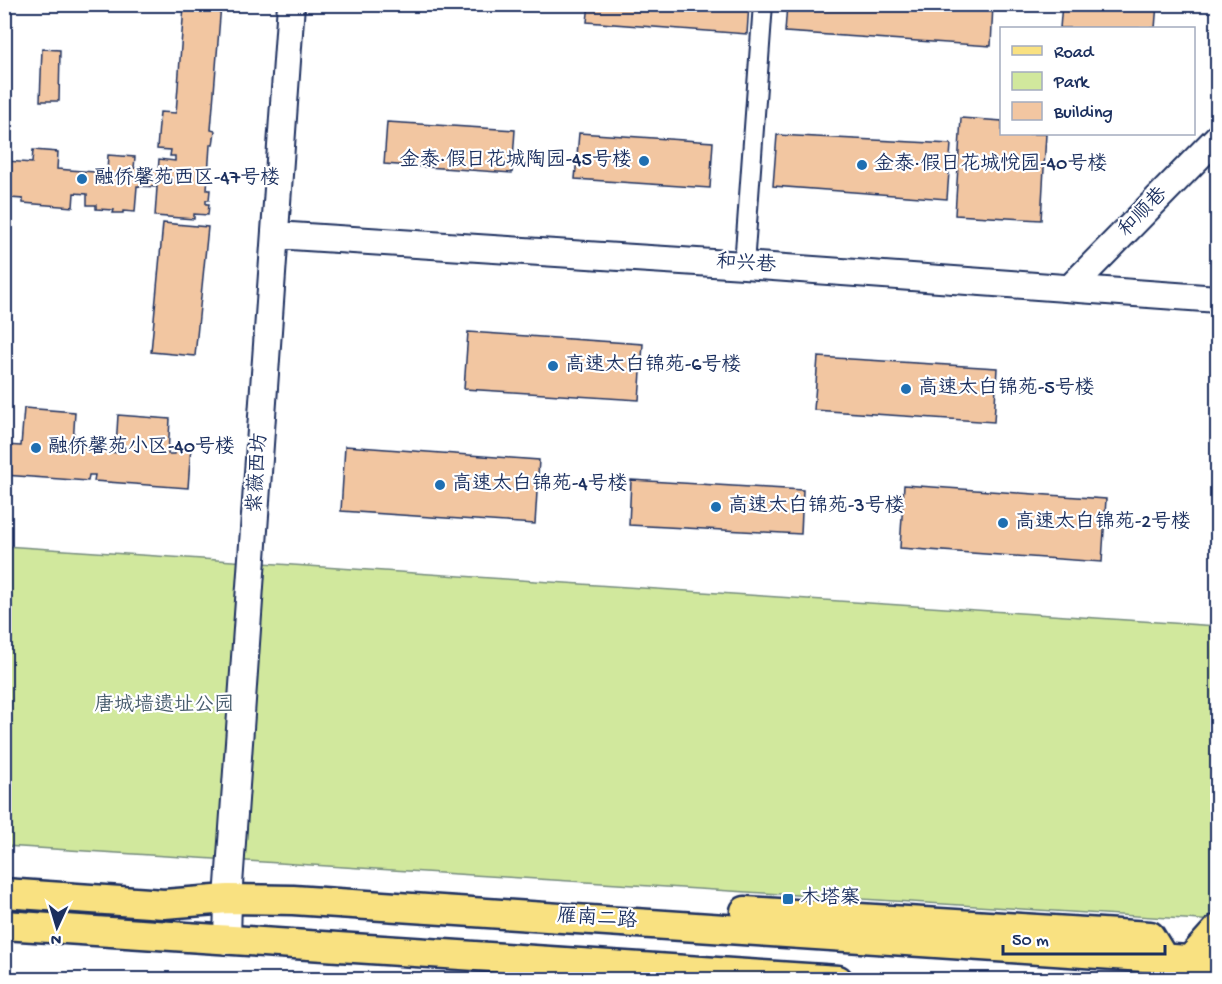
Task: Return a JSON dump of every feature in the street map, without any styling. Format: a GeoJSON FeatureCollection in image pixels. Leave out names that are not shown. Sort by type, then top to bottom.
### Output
{"type":"FeatureCollection","features":[{"type":"Feature","properties":{"kind":"main road","name":"雁南二路"},"geometry":{"type":"LineString","coordinates":[[4,894],[164,904],[228,899],[305,900],[1175,966],[1218,962]]}},
{"type":"Feature","properties":{"kind":"main road"},"geometry":{"type":"LineString","coordinates":[[4,926],[838,980]]}},
{"type":"Feature","properties":{"kind":"main road"},"geometry":{"type":"LineString","coordinates":[[1175,966],[1218,929]]}},
{"type":"Feature","properties":{"kind":"main road"},"geometry":{"type":"LineString","coordinates":[[572,963],[604,980]]}},
{"type":"Feature","properties":{"kind":"street","name":"紫薇西坊"},"geometry":{"type":"LineString","coordinates":[[227,941],[228,899],[291,4]]}},
{"type":"Feature","properties":{"kind":"street"},"geometry":{"type":"LineString","coordinates":[[744,265],[763,4]]}},
{"type":"Feature","properties":{"kind":"street","name":"和顺巷"},"geometry":{"type":"LineString","coordinates":[[1070,288],[1218,137]]}},
{"type":"Feature","properties":{"kind":"street","name":"和兴巷"},"geometry":{"type":"LineString","coordinates":[[275,236],[744,265],[1218,299]]}},
{"type":"Feature","properties":{"kind":"green space","name":"唐城墙遗址公园"},"geometry":{"type":"Polygon","coordinates":[[[4,546],[1217,626],[1217,921],[5,846],[4,546]]]}},
{"type":"Feature","properties":{"kind":"building"},"geometry":{"type":"Polygon","coordinates":[[[195,4],[221,4],[211,130],[215,131],[213,145],[210,145],[207,190],[210,190],[209,200],[206,200],[206,204],[209,204],[208,215],[194,214],[194,219],[155,216],[159,159],[175,161],[175,156],[170,156],[171,150],[157,149],[160,112],[176,113],[184,6],[195,7],[195,4]]]}},
{"type":"Feature","properties":{"kind":"building"},"geometry":{"type":"Polygon","coordinates":[[[450,4],[517,4],[516,10],[450,4]]]}},
{"type":"Feature","properties":{"kind":"building"},"geometry":{"type":"Polygon","coordinates":[[[589,4],[749,4],[747,34],[587,22],[589,4]]]}},
{"type":"Feature","properties":{"kind":"building"},"geometry":{"type":"Polygon","coordinates":[[[787,4],[993,4],[991,46],[785,32],[787,4]]]}},
{"type":"Feature","properties":{"kind":"building"},"geometry":{"type":"Polygon","coordinates":[[[1062,4],[1157,4],[1155,27],[1060,27],[1062,4]]]}},
{"type":"Feature","properties":{"kind":"building"},"geometry":{"type":"Polygon","coordinates":[[[42,49],[60,50],[59,101],[40,101],[42,49]]]}},
{"type":"Feature","properties":{"kind":"building"},"geometry":{"type":"Polygon","coordinates":[[[961,118],[1000,121],[1000,135],[1046,135],[1041,220],[955,215],[961,118]]]}},
{"type":"Feature","properties":{"kind":"building"},"geometry":{"type":"Polygon","coordinates":[[[387,122],[515,130],[512,173],[384,164],[387,122]]]}},
{"type":"Feature","properties":{"kind":"building","name":"金泰·假日花城陶园-45号楼"},"geometry":{"type":"Polygon","coordinates":[[[579,133],[713,142],[710,188],[575,179],[579,133]]]}},
{"type":"Feature","properties":{"kind":"building","name":"金泰·假日花城悦园-40号楼"},"geometry":{"type":"Polygon","coordinates":[[[777,135],[951,144],[947,199],[773,186],[777,135]]]}},
{"type":"Feature","properties":{"kind":"building","name":"融侨馨苑西区-47号楼"},"geometry":{"type":"Polygon","coordinates":[[[33,150],[58,152],[57,169],[107,173],[108,155],[135,157],[134,168],[158,170],[157,187],[137,186],[135,212],[113,213],[114,210],[96,209],[96,205],[87,205],[87,194],[74,193],[73,207],[23,203],[23,199],[10,198],[11,190],[5,189],[7,161],[32,163],[33,150]]]}},
{"type":"Feature","properties":{"kind":"building"},"geometry":{"type":"Polygon","coordinates":[[[163,223],[208,227],[195,356],[151,352],[163,223]]]}},
{"type":"Feature","properties":{"kind":"building","name":"高速太白锦苑-6号楼"},"geometry":{"type":"Polygon","coordinates":[[[468,332],[643,344],[639,400],[464,389],[468,332]]]}},
{"type":"Feature","properties":{"kind":"building","name":"高速太白锦苑-5号楼"},"geometry":{"type":"Polygon","coordinates":[[[818,357],[997,368],[994,422],[814,410],[818,357]]]}},
{"type":"Feature","properties":{"kind":"building","name":"融侨馨苑小区-40号楼"},"geometry":{"type":"Polygon","coordinates":[[[24,408],[75,412],[73,445],[67,445],[67,450],[81,451],[82,446],[107,448],[107,452],[121,453],[121,448],[116,448],[118,415],[170,419],[168,454],[175,454],[176,445],[191,446],[188,488],[94,481],[95,475],[89,475],[88,481],[4,475],[4,445],[21,446],[24,408]]]}},
{"type":"Feature","properties":{"kind":"building","name":"高速太白锦苑-4号楼"},"geometry":{"type":"Polygon","coordinates":[[[345,446],[539,460],[535,524],[341,511],[345,446]]]}},
{"type":"Feature","properties":{"kind":"building","name":"高速太白锦苑-3号楼"},"geometry":{"type":"Polygon","coordinates":[[[631,480],[803,490],[801,534],[629,525],[631,480]]]}},
{"type":"Feature","properties":{"kind":"building","name":"高速太白锦苑-2号楼"},"geometry":{"type":"Polygon","coordinates":[[[904,485],[1106,499],[1102,562],[900,548],[904,485]]]}},
{"type":"Feature","properties":{"kind":"place","name":"金泰·假日花城陶园-45号楼"},"geometry":{"type":"Point","coordinates":[644,161]}},
{"type":"Feature","properties":{"kind":"place","name":"金泰·假日花城悦园-40号楼"},"geometry":{"type":"Point","coordinates":[862,165]}},
{"type":"Feature","properties":{"kind":"place","name":"融侨馨苑西区-47号楼"},"geometry":{"type":"Point","coordinates":[82,179]}},
{"type":"Feature","properties":{"kind":"place","name":"高速太白锦苑-6号楼"},"geometry":{"type":"Point","coordinates":[553,366]}},
{"type":"Feature","properties":{"kind":"place","name":"高速太白锦苑-5号楼"},"geometry":{"type":"Point","coordinates":[906,389]}},
{"type":"Feature","properties":{"kind":"place","name":"融侨馨苑小区-40号楼"},"geometry":{"type":"Point","coordinates":[36,448]}},
{"type":"Feature","properties":{"kind":"place","name":"高速太白锦苑-4号楼"},"geometry":{"type":"Point","coordinates":[440,485]}},
{"type":"Feature","properties":{"kind":"place","name":"高速太白锦苑-3号楼"},"geometry":{"type":"Point","coordinates":[716,507]}},
{"type":"Feature","properties":{"kind":"place","name":"高速太白锦苑-2号楼"},"geometry":{"type":"Point","coordinates":[1003,523]}},
{"type":"Feature","properties":{"kind":"place","name":"木塔寨"},"geometry":{"type":"Point","coordinates":[788,899]}}]}
